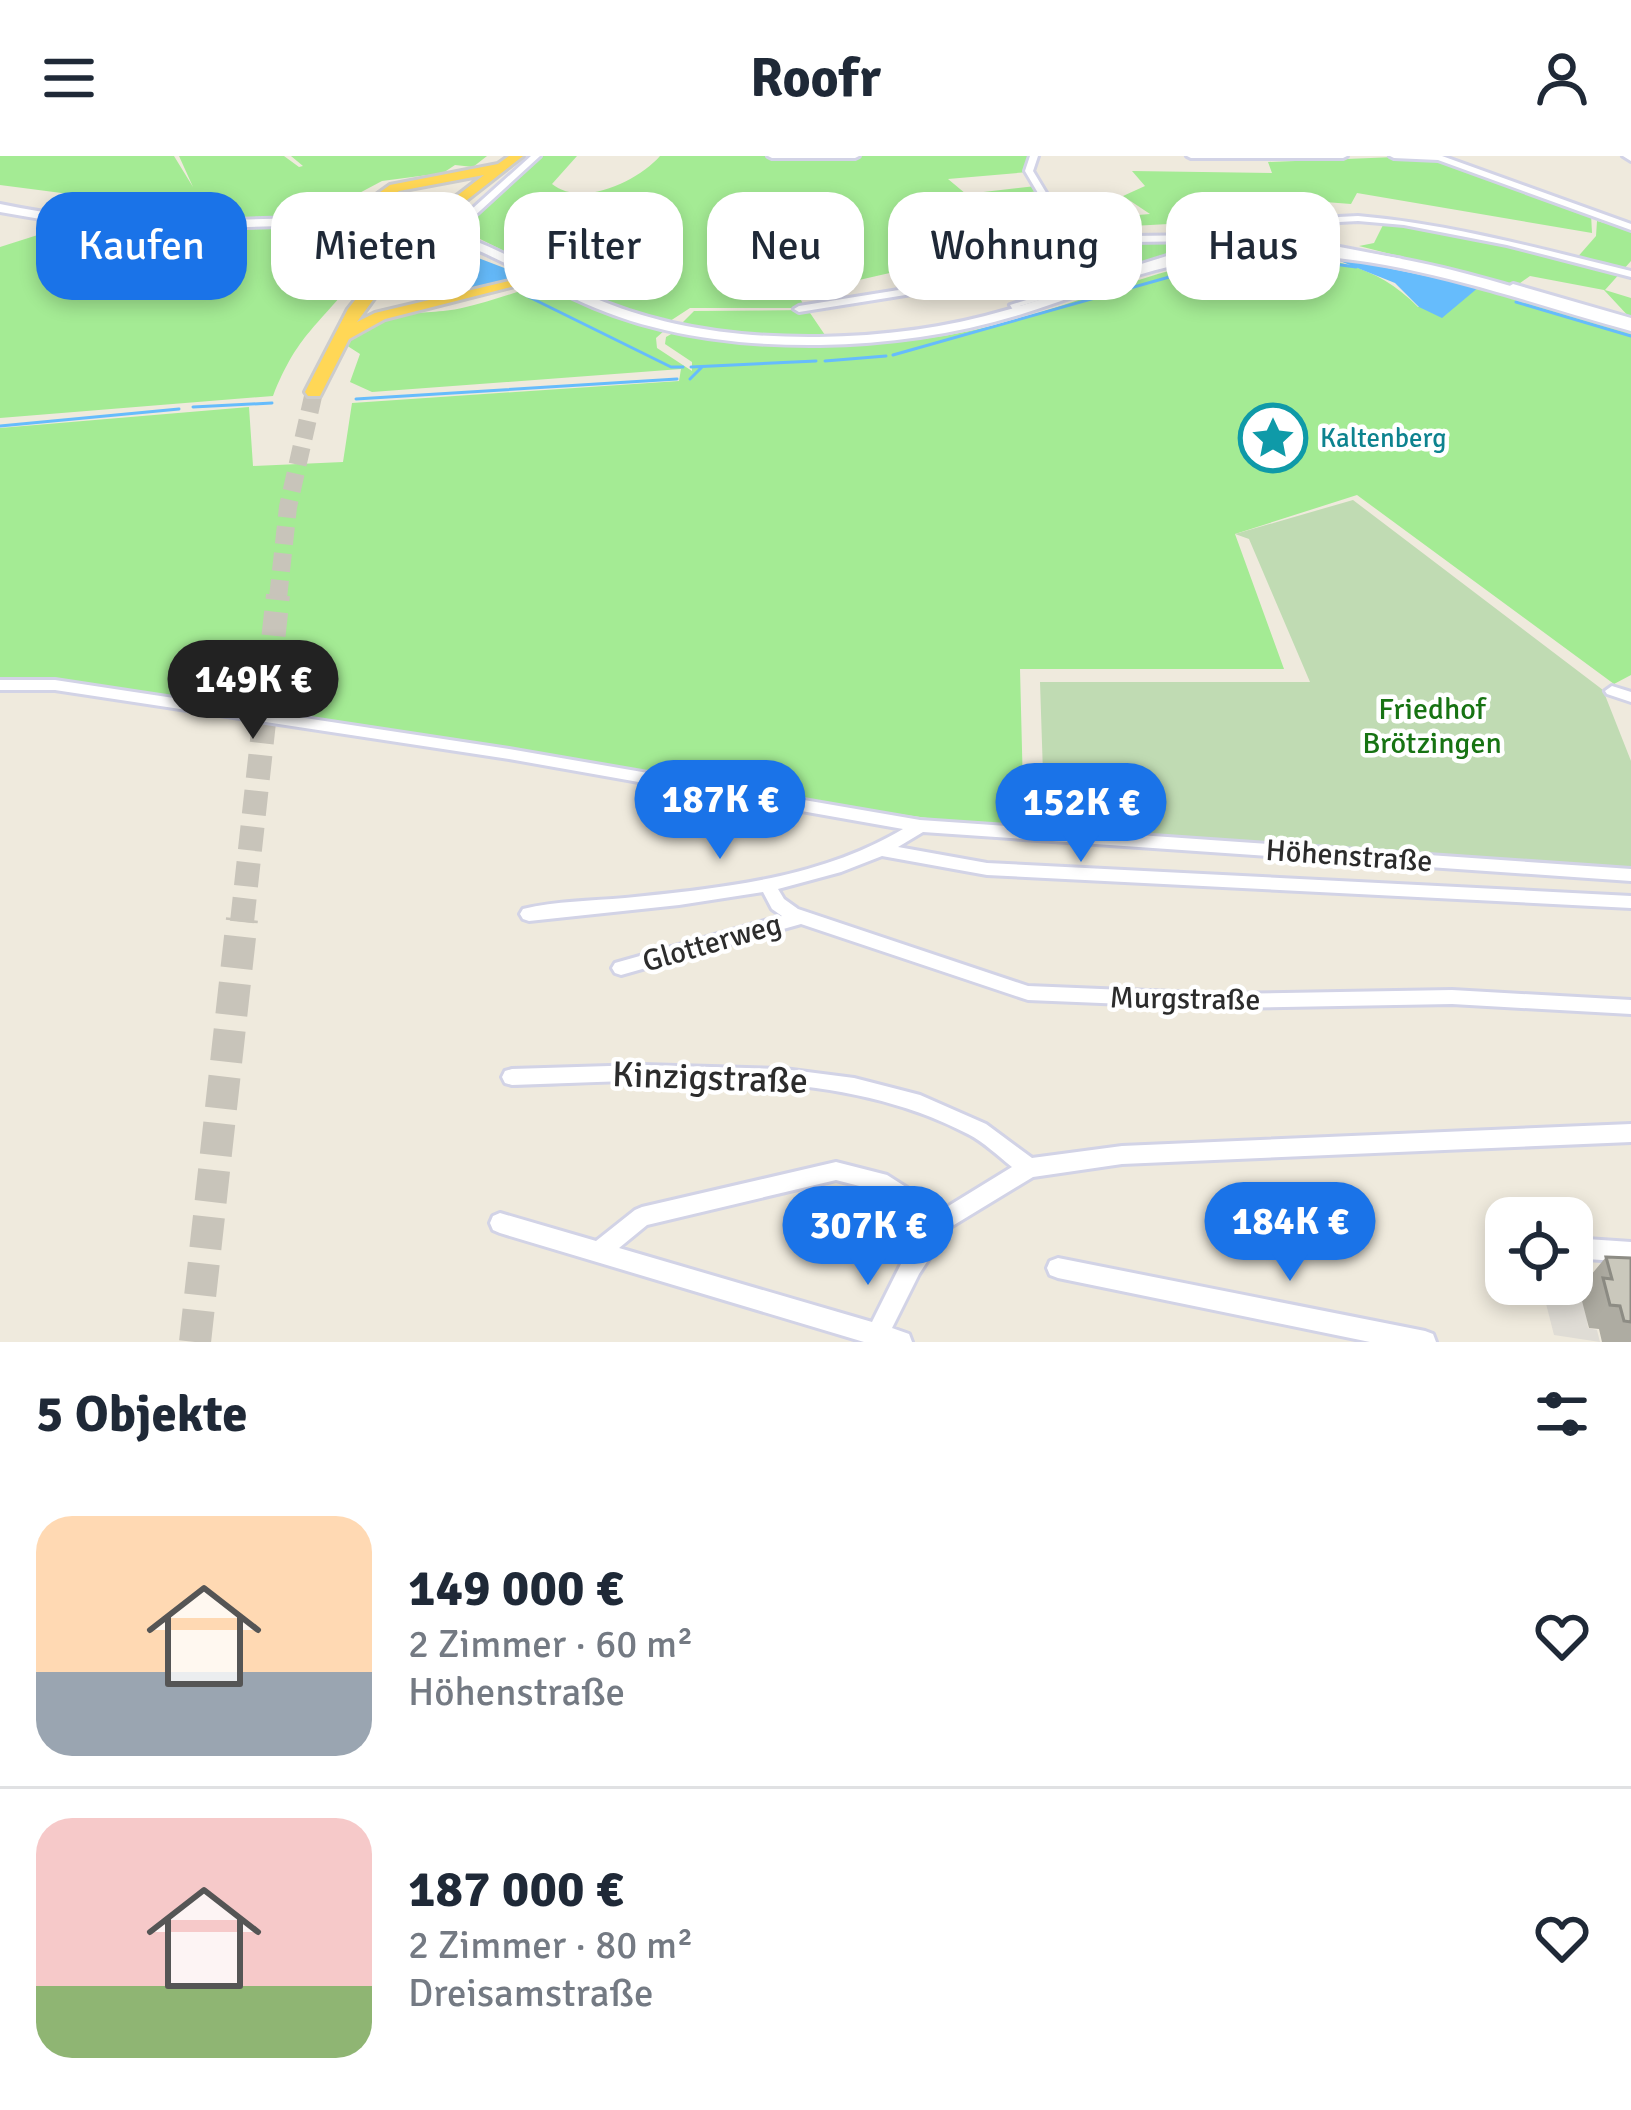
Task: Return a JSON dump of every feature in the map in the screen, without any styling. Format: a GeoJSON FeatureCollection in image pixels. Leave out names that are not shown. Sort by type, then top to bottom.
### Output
{"type":"FeatureCollection","features":[{"type":"Feature","properties":{"kind":"highway"},"geometry":{"type":"LineString","coordinates":[[469,192],[517,156]]}},
{"type":"Feature","properties":{"kind":"highway"},"geometry":{"type":"LineString","coordinates":[[392,192],[500,168]]}},
{"type":"Feature","properties":{"kind":"highway"},"geometry":{"type":"LineString","coordinates":[[409,185],[449,192]]}},
{"type":"Feature","properties":{"kind":"highway"},"geometry":{"type":"LineString","coordinates":[[339,338],[380,316],[447,304],[504,282]]}},
{"type":"Feature","properties":{"kind":"highway"},"geometry":{"type":"LineString","coordinates":[[314,392],[339,338],[365,300]]}},
{"type":"Feature","properties":{"kind":"highway"},"geometry":{"type":"LineString","coordinates":[[403,300],[447,304]]}},
{"type":"Feature","properties":{"kind":"main road"},"geometry":{"type":"LineString","coordinates":[[0,208],[60,221],[146,229],[271,225]]}},
{"type":"Feature","properties":{"kind":"main road"},"geometry":{"type":"LineString","coordinates":[[597,300],[644,320],[770,340],[908,335],[1018,311],[1196,257],[1308,250],[1431,270],[1631,324]]}},
{"type":"Feature","properties":{"kind":"main road"},"geometry":{"type":"LineString","coordinates":[[480,253],[504,271]]}},
{"type":"Feature","properties":{"kind":"street"},"geometry":{"type":"LineString","coordinates":[[480,206],[536,156]]}},
{"type":"Feature","properties":{"kind":"street"},"geometry":{"type":"LineString","coordinates":[[772,156],[855,156]]}},
{"type":"Feature","properties":{"kind":"street"},"geometry":{"type":"LineString","coordinates":[[1034,156],[1029,171],[1041,192]]}},
{"type":"Feature","properties":{"kind":"street"},"geometry":{"type":"LineString","coordinates":[[1191,156],[1343,156]]}},
{"type":"Feature","properties":{"kind":"street"},"geometry":{"type":"LineString","coordinates":[[1394,156],[1436,157],[1631,227]]}},
{"type":"Feature","properties":{"kind":"street"},"geometry":{"type":"LineString","coordinates":[[1631,274],[1501,242],[1363,217],[1312,221],[1292,231],[1631,324]]}},
{"type":"Feature","properties":{"kind":"street"},"geometry":{"type":"LineString","coordinates":[[1340,247],[1358,250]]}},
{"type":"Feature","properties":{"kind":"street"},"geometry":{"type":"LineString","coordinates":[[1018,311],[1016,305],[1166,255]]}},
{"type":"Feature","properties":{"kind":"street"},"geometry":{"type":"LineString","coordinates":[[799,309],[888,295]]}},
{"type":"Feature","properties":{"kind":"street","name":"Höhenstraße"},"geometry":{"type":"LineString","coordinates":[[0,685],[55,685],[424,741],[920,826],[1631,875]]}},
{"type":"Feature","properties":{"kind":"street"},"geometry":{"type":"LineString","coordinates":[[1612,691],[1631,697]]}},
{"type":"Feature","properties":{"kind":"street"},"geometry":{"type":"LineString","coordinates":[[529,914],[767,883],[887,851],[920,826]]}},
{"type":"Feature","properties":{"kind":"street"},"geometry":{"type":"LineString","coordinates":[[887,851],[987,869],[1631,902]]}},
{"type":"Feature","properties":{"kind":"street","name":"Murgstraße"},"geometry":{"type":"LineString","coordinates":[[767,883],[778,904],[802,917],[1028,993],[1222,1000],[1452,997],[1631,1007]]}},
{"type":"Feature","properties":{"kind":"street","name":"Glotterweg"},"geometry":{"type":"LineString","coordinates":[[621,968],[802,917]]}},
{"type":"Feature","properties":{"kind":"street","name":"Kinzigstraße"},"geometry":{"type":"LineString","coordinates":[[512,1077],[761,1072],[834,1083],[971,1124],[1029,1168]]}},
{"type":"Feature","properties":{"kind":"street"},"geometry":{"type":"LineString","coordinates":[[877,1335],[910,1268],[942,1221],[1010,1175],[1029,1168],[1122,1155],[1631,1133]]}},
{"type":"Feature","properties":{"kind":"street"},"geometry":{"type":"LineString","coordinates":[[601,1250],[642,1217],[836,1171],[880,1181],[942,1221]]}},
{"type":"Feature","properties":{"kind":"street"},"geometry":{"type":"LineString","coordinates":[[500,1223],[901,1342]]}},
{"type":"Feature","properties":{"kind":"street"},"geometry":{"type":"LineString","coordinates":[[1593,1249],[1631,1252]]}},
{"type":"Feature","properties":{"kind":"street"},"geometry":{"type":"LineString","coordinates":[[1058,1268],[1425,1342]]}},
{"type":"Feature","properties":{"kind":"green space"},"geometry":{"type":"Polygon","coordinates":[[[0,156],[174,156],[193,187],[179,156],[284,156],[299,167],[303,166],[291,156],[487,156],[473,167],[455,165],[443,173],[382,181],[361,192],[271,192],[271,220],[247,219],[247,192],[54,192],[0,185],[0,156]]]}},
{"type":"Feature","properties":{"kind":"green space"},"geometry":{"type":"Polygon","coordinates":[[[543,156],[577,156],[552,184],[571,192],[504,192],[504,251],[480,239],[480,211],[543,156]]]}},
{"type":"Feature","properties":{"kind":"green space"},"geometry":{"type":"Polygon","coordinates":[[[660,156],[1030,156],[1028,172],[948,179],[964,192],[888,192],[888,273],[864,279],[864,192],[707,192],[707,300],[801,300],[805,308],[690,308],[667,323],[604,300],[683,300],[683,192],[594,192],[624,182],[660,156]]]}},
{"type":"Feature","properties":{"kind":"green space"},"geometry":{"type":"Polygon","coordinates":[[[1396,157],[1441,161],[1591,214],[1592,233],[1357,193],[1351,204],[1340,203],[1340,192],[1166,192],[1166,224],[1142,225],[1142,215],[1150,214],[1142,209],[1142,192],[1132,192],[1145,186],[1132,171],[1272,173],[1268,162],[1396,157]]]}},
{"type":"Feature","properties":{"kind":"green space"},"geometry":{"type":"Polygon","coordinates":[[[1036,186],[1040,191],[1032,192],[984,192],[1036,186]]]}},
{"type":"Feature","properties":{"kind":"green space"},"geometry":{"type":"Polygon","coordinates":[[[1385,221],[1575,260],[1596,236],[1597,221],[1631,230],[1631,261],[1605,290],[1631,298],[1631,319],[1604,290],[1530,276],[1516,286],[1359,246],[1374,243],[1385,221]]]}},
{"type":"Feature","properties":{"kind":"green space"},"geometry":{"type":"Polygon","coordinates":[[[271,227],[271,300],[337,300],[300,344],[273,396],[0,418],[0,247],[36,236],[36,300],[247,300],[247,228],[271,227]]]}},
{"type":"Feature","properties":{"kind":"green space"},"geometry":{"type":"Polygon","coordinates":[[[1166,239],[1166,258],[1142,264],[1142,241],[1166,239]]]}},
{"type":"Feature","properties":{"kind":"green space"},"geometry":{"type":"Polygon","coordinates":[[[1340,262],[1381,278],[1418,307],[1452,307],[1479,287],[1631,332],[1631,675],[1614,684],[1357,495],[1235,534],[1284,669],[1020,669],[1024,830],[828,804],[122,690],[0,682],[0,428],[249,407],[253,466],[343,462],[352,403],[679,381],[681,369],[372,392],[350,382],[360,354],[346,345],[356,332],[383,318],[447,311],[504,296],[504,300],[583,300],[624,319],[665,330],[656,338],[657,348],[692,371],[692,362],[665,344],[666,337],[673,333],[793,346],[913,340],[992,326],[1078,300],[1142,300],[1142,280],[1166,272],[1166,300],[1340,300],[1340,262]]]}},
{"type":"Feature","properties":{"kind":"green space"},"geometry":{"type":"Polygon","coordinates":[[[808,310],[827,338],[727,334],[680,325],[694,311],[808,310]]]}},
{"type":"Feature","properties":{"kind":"green space","name":"Friedhof Brötzingen"},"geometry":{"type":"Polygon","coordinates":[[[1353,500],[1603,690],[1631,761],[1631,871],[1045,835],[1040,682],[1310,682],[1249,539],[1235,534],[1353,500]]]}},
{"type":"Feature","properties":{"kind":"shaded area"},"geometry":{"type":"Polygon","coordinates":[[[1546,1305],[1586,1305],[1588,1328],[1597,1330],[1600,1342],[1554,1335],[1546,1305]]]}},
{"type":"Feature","properties":{"kind":"water"},"geometry":{"type":"Polygon","coordinates":[[[1340,258],[1479,287],[1442,318],[1419,307],[1395,283],[1340,258]]]}},
{"type":"Feature","properties":{"kind":"water"},"geometry":{"type":"Polygon","coordinates":[[[480,259],[504,268],[504,280],[480,288],[480,259]]]}},
{"type":"Feature","properties":{"kind":"building"},"geometry":{"type":"Polygon","coordinates":[[[1606,1257],[1631,1258],[1631,1322],[1624,1321],[1620,1306],[1610,1305],[1603,1278],[1612,1279],[1606,1257]]]}},
{"type":"Feature","properties":{"kind":"waterway"},"geometry":{"type":"LineString","coordinates":[[893,355],[1219,263],[1304,260],[1356,267]]}},
{"type":"Feature","properties":{"kind":"waterway"},"geometry":{"type":"LineString","coordinates":[[535,300],[671,367],[683,367]]}},
{"type":"Feature","properties":{"kind":"waterway"},"geometry":{"type":"LineString","coordinates":[[1516,302],[1631,336]]}},
{"type":"Feature","properties":{"kind":"waterway"},"geometry":{"type":"LineString","coordinates":[[825,361],[886,356]]}},
{"type":"Feature","properties":{"kind":"waterway"},"geometry":{"type":"LineString","coordinates":[[691,367],[816,361]]}},
{"type":"Feature","properties":{"kind":"waterway"},"geometry":{"type":"LineString","coordinates":[[690,379],[702,367]]}},
{"type":"Feature","properties":{"kind":"waterway"},"geometry":{"type":"LineString","coordinates":[[356,399],[677,379]]}},
{"type":"Feature","properties":{"kind":"waterway"},"geometry":{"type":"LineString","coordinates":[[193,407],[272,403]]}},
{"type":"Feature","properties":{"kind":"waterway"},"geometry":{"type":"LineString","coordinates":[[0,426],[179,409]]}},
{"type":"Feature","properties":{"kind":"tunnel"},"geometry":{"type":"LineString","coordinates":[[278,598],[288,507],[314,392]]}},
{"type":"Feature","properties":{"kind":"tunnel"},"geometry":{"type":"LineString","coordinates":[[242,922],[278,595]]}},
{"type":"Feature","properties":{"kind":"tunnel"},"geometry":{"type":"LineString","coordinates":[[195,1342],[242,919]]}},
{"type":"Feature","properties":{"kind":"place","name":"Kaltenberg"},"geometry":{"type":"Point","coordinates":[1273,438]}}]}
